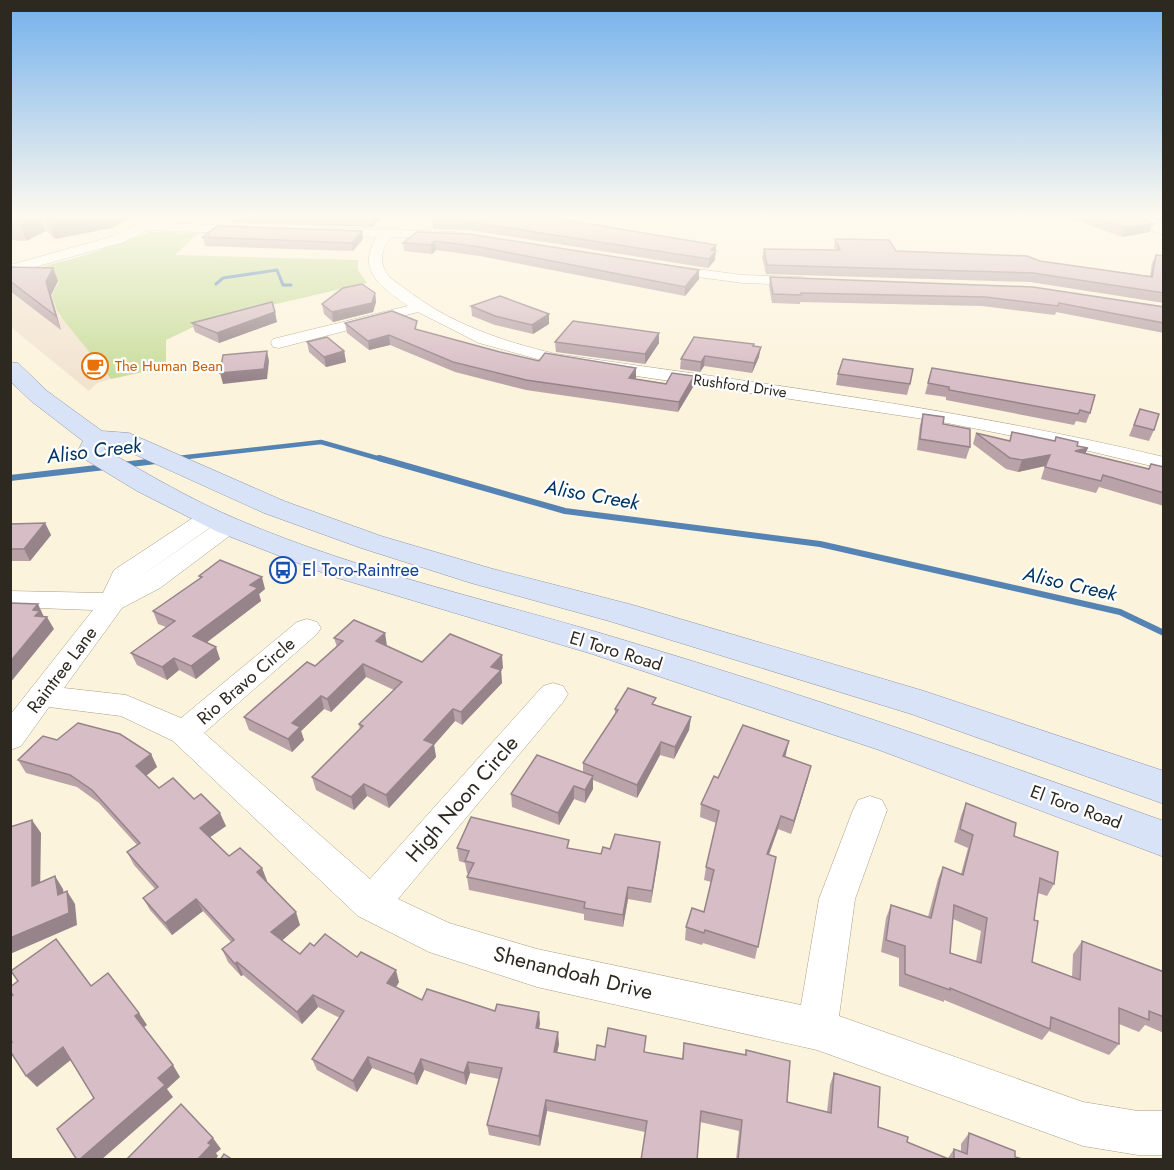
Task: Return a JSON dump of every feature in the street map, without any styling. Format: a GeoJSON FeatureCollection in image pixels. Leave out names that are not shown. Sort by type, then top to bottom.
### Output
{"type":"FeatureCollection","features":[{"type":"Feature","properties":{"kind":"main road","name":"El Toro Road"},"geometry":{"type":"LineString","coordinates":[[10,368],[93,446],[147,485],[219,521],[377,581],[604,646],[893,740],[1164,839]]}},
{"type":"Feature","properties":{"kind":"main road","name":"El Toro Road"},"geometry":{"type":"LineString","coordinates":[[93,446],[120,438],[200,476],[274,507],[371,542],[482,576],[674,628],[924,704],[1164,788]]}},
{"type":"Feature","properties":{"kind":"street","name":"Rushford Drive"},"geometry":{"type":"LineString","coordinates":[[377,271],[393,287],[421,307],[474,336],[556,359],[959,419],[1074,441],[1164,463]]}},
{"type":"Feature","properties":{"kind":"street"},"geometry":{"type":"LineString","coordinates":[[682,271],[743,279],[820,281]]}},
{"type":"Feature","properties":{"kind":"street"},"geometry":{"type":"LineString","coordinates":[[279,343],[421,307]]}},
{"type":"Feature","properties":{"kind":"street","name":"Raintree Lane"},"geometry":{"type":"LineString","coordinates":[[10,738],[113,602],[123,576],[160,561],[219,521]]}},
{"type":"Feature","properties":{"kind":"street"},"geometry":{"type":"LineString","coordinates":[[10,599],[113,602]]}},
{"type":"Feature","properties":{"kind":"street","name":"Rio Bravo Circle"},"geometry":{"type":"LineString","coordinates":[[184,733],[307,628]]}},
{"type":"Feature","properties":{"kind":"street","name":"High Noon Circle"},"geometry":{"type":"LineString","coordinates":[[371,904],[553,694]]}},
{"type":"Feature","properties":{"kind":"street","name":"Shenandoah Drive"},"geometry":{"type":"LineString","coordinates":[[44,696],[126,706],[184,733],[371,904],[442,939],[537,968],[817,1029],[1083,1124],[1138,1133],[1164,1132]]}},
{"type":"Feature","properties":{"kind":"street"},"geometry":{"type":"LineString","coordinates":[[817,1029],[837,899],[870,810]]}},
{"type":"Feature","properties":{"kind":"shaded area"},"geometry":{"type":"Polygon","coordinates":[[[10,280],[60,281],[65,322],[111,379],[97,383],[89,391],[11,327],[10,280]]]}},
{"type":"Feature","properties":{"kind":"green space"},"geometry":{"type":"Polygon","coordinates":[[[28,271],[358,271],[367,283],[210,319],[166,340],[166,367],[111,379],[57,310],[52,295],[60,281],[11,280],[11,275],[28,271]]]}},
{"type":"Feature","properties":{"kind":"building"},"geometry":{"type":"Polygon","coordinates":[[[10,271],[52,271],[46,282],[56,316],[10,281],[10,271]]]}},
{"type":"Feature","properties":{"kind":"building"},"geometry":{"type":"Polygon","coordinates":[[[601,271],[699,271],[685,287],[601,271]]]}},
{"type":"Feature","properties":{"kind":"building"},"geometry":{"type":"Polygon","coordinates":[[[953,271],[1107,271],[1152,277],[1153,271],[1164,271],[1164,293],[1033,273],[953,271]]]}},
{"type":"Feature","properties":{"kind":"building"},"geometry":{"type":"Polygon","coordinates":[[[770,277],[1033,287],[1164,307],[1164,323],[1059,303],[1058,306],[985,297],[773,294],[770,277]]]}},
{"type":"Feature","properties":{"kind":"building"},"geometry":{"type":"Polygon","coordinates":[[[362,284],[375,293],[372,303],[332,312],[322,304],[343,288],[362,284]]]}},
{"type":"Feature","properties":{"kind":"building"},"geometry":{"type":"Polygon","coordinates":[[[500,296],[549,314],[532,325],[495,316],[471,306],[500,296]]]}},
{"type":"Feature","properties":{"kind":"building"},"geometry":{"type":"Polygon","coordinates":[[[272,302],[275,312],[217,333],[192,323],[272,302]]]}},
{"type":"Feature","properties":{"kind":"building"},"geometry":{"type":"Polygon","coordinates":[[[392,311],[417,321],[415,329],[539,361],[545,353],[636,368],[629,378],[666,384],[672,373],[694,376],[679,402],[526,380],[453,362],[389,335],[368,341],[345,323],[392,311]]]}},
{"type":"Feature","properties":{"kind":"building"},"geometry":{"type":"Polygon","coordinates":[[[573,321],[659,333],[645,354],[555,342],[573,321]]]}},
{"type":"Feature","properties":{"kind":"building"},"geometry":{"type":"Polygon","coordinates":[[[327,337],[344,351],[324,357],[307,342],[327,337]]]}},
{"type":"Feature","properties":{"kind":"building"},"geometry":{"type":"Polygon","coordinates":[[[694,337],[754,344],[753,346],[761,347],[754,363],[705,356],[701,362],[681,359],[694,337]]]}},
{"type":"Feature","properties":{"kind":"building"},"geometry":{"type":"Polygon","coordinates":[[[267,351],[264,369],[220,373],[223,355],[267,351]]]}},
{"type":"Feature","properties":{"kind":"building"},"geometry":{"type":"Polygon","coordinates":[[[843,359],[913,369],[910,384],[838,374],[843,359]]]}},
{"type":"Feature","properties":{"kind":"building"},"geometry":{"type":"Polygon","coordinates":[[[932,368],[1095,395],[1090,413],[1080,410],[1078,414],[949,390],[949,387],[928,383],[932,368]]]}},
{"type":"Feature","properties":{"kind":"building"},"geometry":{"type":"Polygon","coordinates":[[[1140,409],[1159,414],[1154,430],[1134,425],[1140,409]]]}},
{"type":"Feature","properties":{"kind":"building"},"geometry":{"type":"Polygon","coordinates":[[[923,414],[944,417],[943,424],[970,429],[970,447],[920,439],[923,414]]]}},
{"type":"Feature","properties":{"kind":"building"},"geometry":{"type":"Polygon","coordinates":[[[1012,432],[1055,441],[1056,437],[1078,442],[1077,446],[1088,448],[1075,451],[1149,469],[1151,464],[1164,467],[1164,493],[1103,475],[1101,481],[1045,467],[1050,455],[1022,460],[1010,458],[976,433],[1010,441],[1012,432]]]}},
{"type":"Feature","properties":{"kind":"building"},"geometry":{"type":"Polygon","coordinates":[[[45,523],[24,549],[10,549],[10,524],[45,523]]]}},
{"type":"Feature","properties":{"kind":"building"},"geometry":{"type":"Polygon","coordinates":[[[220,560],[262,577],[250,585],[258,588],[193,636],[216,647],[191,666],[174,658],[162,667],[131,653],[175,621],[153,611],[202,577],[199,576],[220,560]]]}},
{"type":"Feature","properties":{"kind":"building"},"geometry":{"type":"Polygon","coordinates":[[[10,603],[38,604],[33,610],[40,611],[35,616],[47,617],[10,662],[10,603]]]}},
{"type":"Feature","properties":{"kind":"building"},"geometry":{"type":"Polygon","coordinates":[[[354,620],[385,633],[376,641],[422,662],[450,634],[502,655],[491,667],[501,670],[461,712],[453,709],[424,740],[434,744],[386,795],[364,784],[351,797],[312,777],[363,726],[359,724],[402,682],[363,664],[327,699],[321,696],[292,723],[300,727],[288,739],[244,717],[307,662],[315,666],[343,641],[334,638],[354,620]]]}},
{"type":"Feature","properties":{"kind":"building"},"geometry":{"type":"Polygon","coordinates":[[[628,688],[656,698],[652,704],[691,717],[675,747],[661,742],[637,785],[583,763],[618,710],[615,709],[628,688]]]}},
{"type":"Feature","properties":{"kind":"building"},"geometry":{"type":"Polygon","coordinates":[[[78,723],[120,734],[151,754],[136,766],[159,788],[173,778],[194,799],[201,794],[220,813],[200,828],[229,856],[240,848],[262,868],[257,872],[296,912],[271,932],[300,954],[310,943],[314,946],[325,934],[357,957],[361,952],[396,970],[387,983],[422,1000],[427,989],[495,1011],[497,1004],[539,1012],[536,1028],[558,1032],[554,1052],[595,1060],[597,1045],[605,1047],[608,1028],[646,1036],[644,1052],[683,1059],[684,1043],[746,1055],[746,1050],[790,1061],[787,1102],[831,1113],[834,1073],[880,1087],[878,1127],[908,1137],[907,1142],[951,1160],[738,1160],[742,1120],[701,1111],[697,1160],[641,1160],[647,1121],[546,1100],[539,1136],[487,1125],[502,1068],[468,1062],[464,1073],[421,1059],[414,1074],[368,1057],[353,1081],[312,1059],[344,1011],[313,995],[297,1012],[237,962],[235,964],[222,949],[234,940],[196,899],[165,923],[143,898],[158,887],[127,852],[140,843],[92,790],[70,775],[18,760],[43,736],[57,740],[78,723]]]}},
{"type":"Feature","properties":{"kind":"building"},"geometry":{"type":"Polygon","coordinates":[[[743,725],[789,741],[783,756],[811,766],[794,821],[781,816],[767,854],[776,857],[758,947],[705,930],[704,933],[686,927],[692,908],[704,912],[714,870],[706,867],[719,811],[701,804],[714,776],[718,778],[743,725]]]}},
{"type":"Feature","properties":{"kind":"building"},"geometry":{"type":"Polygon","coordinates":[[[537,755],[593,776],[585,790],[574,786],[558,813],[511,794],[537,755]]]}},
{"type":"Feature","properties":{"kind":"building"},"geometry":{"type":"Polygon","coordinates":[[[966,803],[1016,823],[1014,836],[1058,852],[1054,884],[1040,878],[1034,920],[1038,921],[1032,962],[1080,980],[1082,941],[1164,972],[1164,1017],[1149,1011],[1149,1020],[1119,1008],[1119,1044],[1051,1017],[1050,1029],[950,988],[950,990],[905,974],[905,946],[886,940],[891,905],[931,918],[943,867],[963,875],[973,835],[960,829],[966,803]],[[954,905],[950,953],[981,963],[987,918],[954,905]]]}},
{"type":"Feature","properties":{"kind":"building"},"geometry":{"type":"Polygon","coordinates":[[[471,817],[569,840],[567,848],[601,854],[603,847],[610,849],[615,834],[660,842],[652,891],[628,887],[623,915],[584,908],[585,902],[467,877],[474,863],[465,861],[469,851],[457,848],[471,817]]]}},
{"type":"Feature","properties":{"kind":"building"},"geometry":{"type":"Polygon","coordinates":[[[32,820],[32,886],[55,876],[58,895],[67,891],[69,913],[10,938],[10,827],[32,820]]]}},
{"type":"Feature","properties":{"kind":"building"},"geometry":{"type":"Polygon","coordinates":[[[56,939],[91,986],[108,973],[139,1013],[135,1016],[173,1065],[158,1078],[165,1085],[79,1160],[57,1129],[94,1098],[63,1047],[26,1076],[10,1051],[12,1042],[10,1040],[10,997],[13,995],[10,987],[18,981],[11,971],[56,939]]]}},
{"type":"Feature","properties":{"kind":"building"},"geometry":{"type":"Polygon","coordinates":[[[181,1104],[213,1138],[208,1143],[211,1145],[197,1160],[126,1160],[181,1104]]]}},
{"type":"Feature","properties":{"kind":"building"},"geometry":{"type":"Polygon","coordinates":[[[969,1133],[1015,1151],[1015,1157],[1026,1160],[954,1160],[954,1149],[967,1154],[969,1133]]]}},
{"type":"Feature","properties":{"kind":"building"},"geometry":{"type":"Polygon","coordinates":[[[224,1154],[233,1160],[220,1160],[224,1154]]]}},
{"type":"Feature","properties":{"kind":"waterway"},"geometry":{"type":"LineString","coordinates":[[216,284],[223,278],[273,271]]}},
{"type":"Feature","properties":{"kind":"waterway"},"geometry":{"type":"LineString","coordinates":[[277,271],[283,285],[291,285]]}},
{"type":"Feature","properties":{"kind":"waterway","name":"Aliso Creek"},"geometry":{"type":"LineString","coordinates":[[178,458],[321,442],[384,460]]}},
{"type":"Feature","properties":{"kind":"waterway","name":"Aliso Creek"},"geometry":{"type":"LineString","coordinates":[[379,458],[565,511],[820,544],[1120,612],[1164,633]]}},
{"type":"Feature","properties":{"kind":"waterway","name":"Aliso Creek"},"geometry":{"type":"LineString","coordinates":[[122,465],[156,461]]}},
{"type":"Feature","properties":{"kind":"waterway","name":"Aliso Creek"},"geometry":{"type":"LineString","coordinates":[[10,478],[105,467]]}},
{"type":"Feature","properties":{"kind":"place","name":"The Human Bean"},"geometry":{"type":"Point","coordinates":[95,366]}},
{"type":"Feature","properties":{"kind":"place","name":"El Toro-Raintree"},"geometry":{"type":"Point","coordinates":[283,570]}}]}
